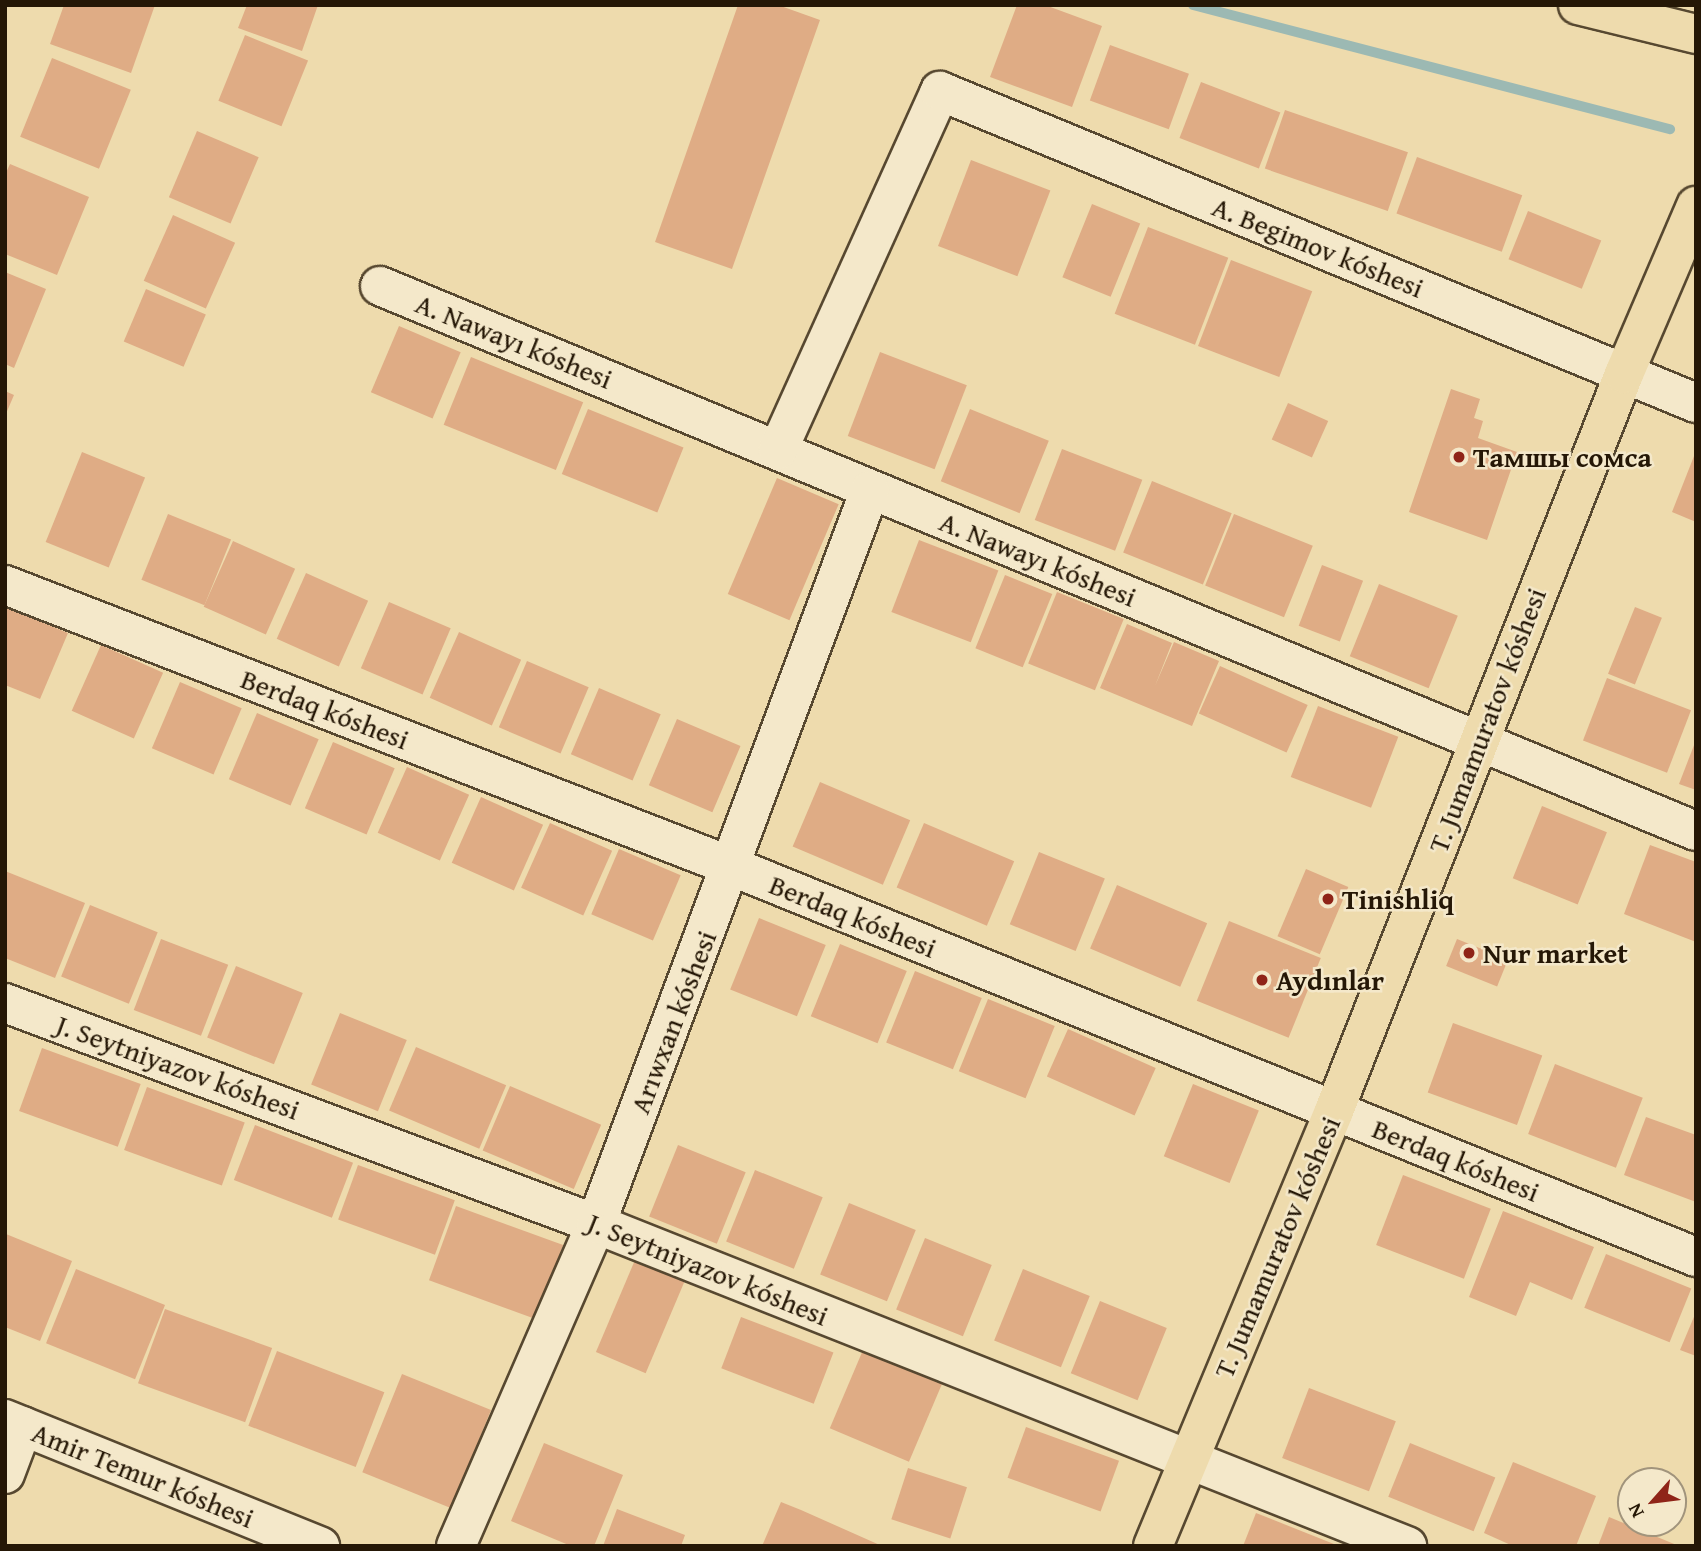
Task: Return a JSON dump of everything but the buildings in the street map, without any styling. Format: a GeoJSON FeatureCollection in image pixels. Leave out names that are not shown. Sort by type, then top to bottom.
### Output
{"type":"FeatureCollection","features":[{"type":"Feature","properties":{"kind":"main road"},"geometry":{"type":"LineString","coordinates":[[1578,5],[1696,34]]}},
{"type":"Feature","properties":{"kind":"main road","name":"T. Jumamuratov kóshesi"},"geometry":{"type":"LineString","coordinates":[[1153,1546],[1186,1461],[1334,1111],[1624,374],[1696,206]]}},
{"type":"Feature","properties":{"kind":"street","name":"A. Begimov kóshesi"},"geometry":{"type":"LineString","coordinates":[[778,450],[940,91],[1696,403]]}},
{"type":"Feature","properties":{"kind":"street","name":"A. Nawayı kóshesi"},"geometry":{"type":"LineString","coordinates":[[380,286],[1696,831]]}},
{"type":"Feature","properties":{"kind":"street","name":"Arıwxan kóshesi"},"geometry":{"type":"LineString","coordinates":[[456,1546],[596,1224],[733,867],[870,490]]}},
{"type":"Feature","properties":{"kind":"street","name":"Berdaq kóshesi"},"geometry":{"type":"LineString","coordinates":[[5,585],[733,867],[1696,1257]]}},
{"type":"Feature","properties":{"kind":"street","name":"J. Seytniyazov kóshesi"},"geometry":{"type":"LineString","coordinates":[[5,1003],[596,1224],[1186,1461],[1407,1546]]}},
{"type":"Feature","properties":{"kind":"street"},"geometry":{"type":"LineString","coordinates":[[5,1474],[14,1423]]}},
{"type":"Feature","properties":{"kind":"street","name":"Amir Temur kóshesi"},"geometry":{"type":"LineString","coordinates":[[14,1423],[320,1546]]}},
{"type":"Feature","properties":{"kind":"waterway"},"geometry":{"type":"LineString","coordinates":[[1193,5],[1670,129]]}},
{"type":"Feature","properties":{"kind":"place","name":"Тамшы сомса"},"geometry":{"type":"Point","coordinates":[1459,457]}},
{"type":"Feature","properties":{"kind":"place","name":"Tinishliq"},"geometry":{"type":"Point","coordinates":[1328,899]}},
{"type":"Feature","properties":{"kind":"place","name":"Nur market"},"geometry":{"type":"Point","coordinates":[1469,953]}},
{"type":"Feature","properties":{"kind":"place","name":"Aydınlar"},"geometry":{"type":"Point","coordinates":[1262,980]}}]}
